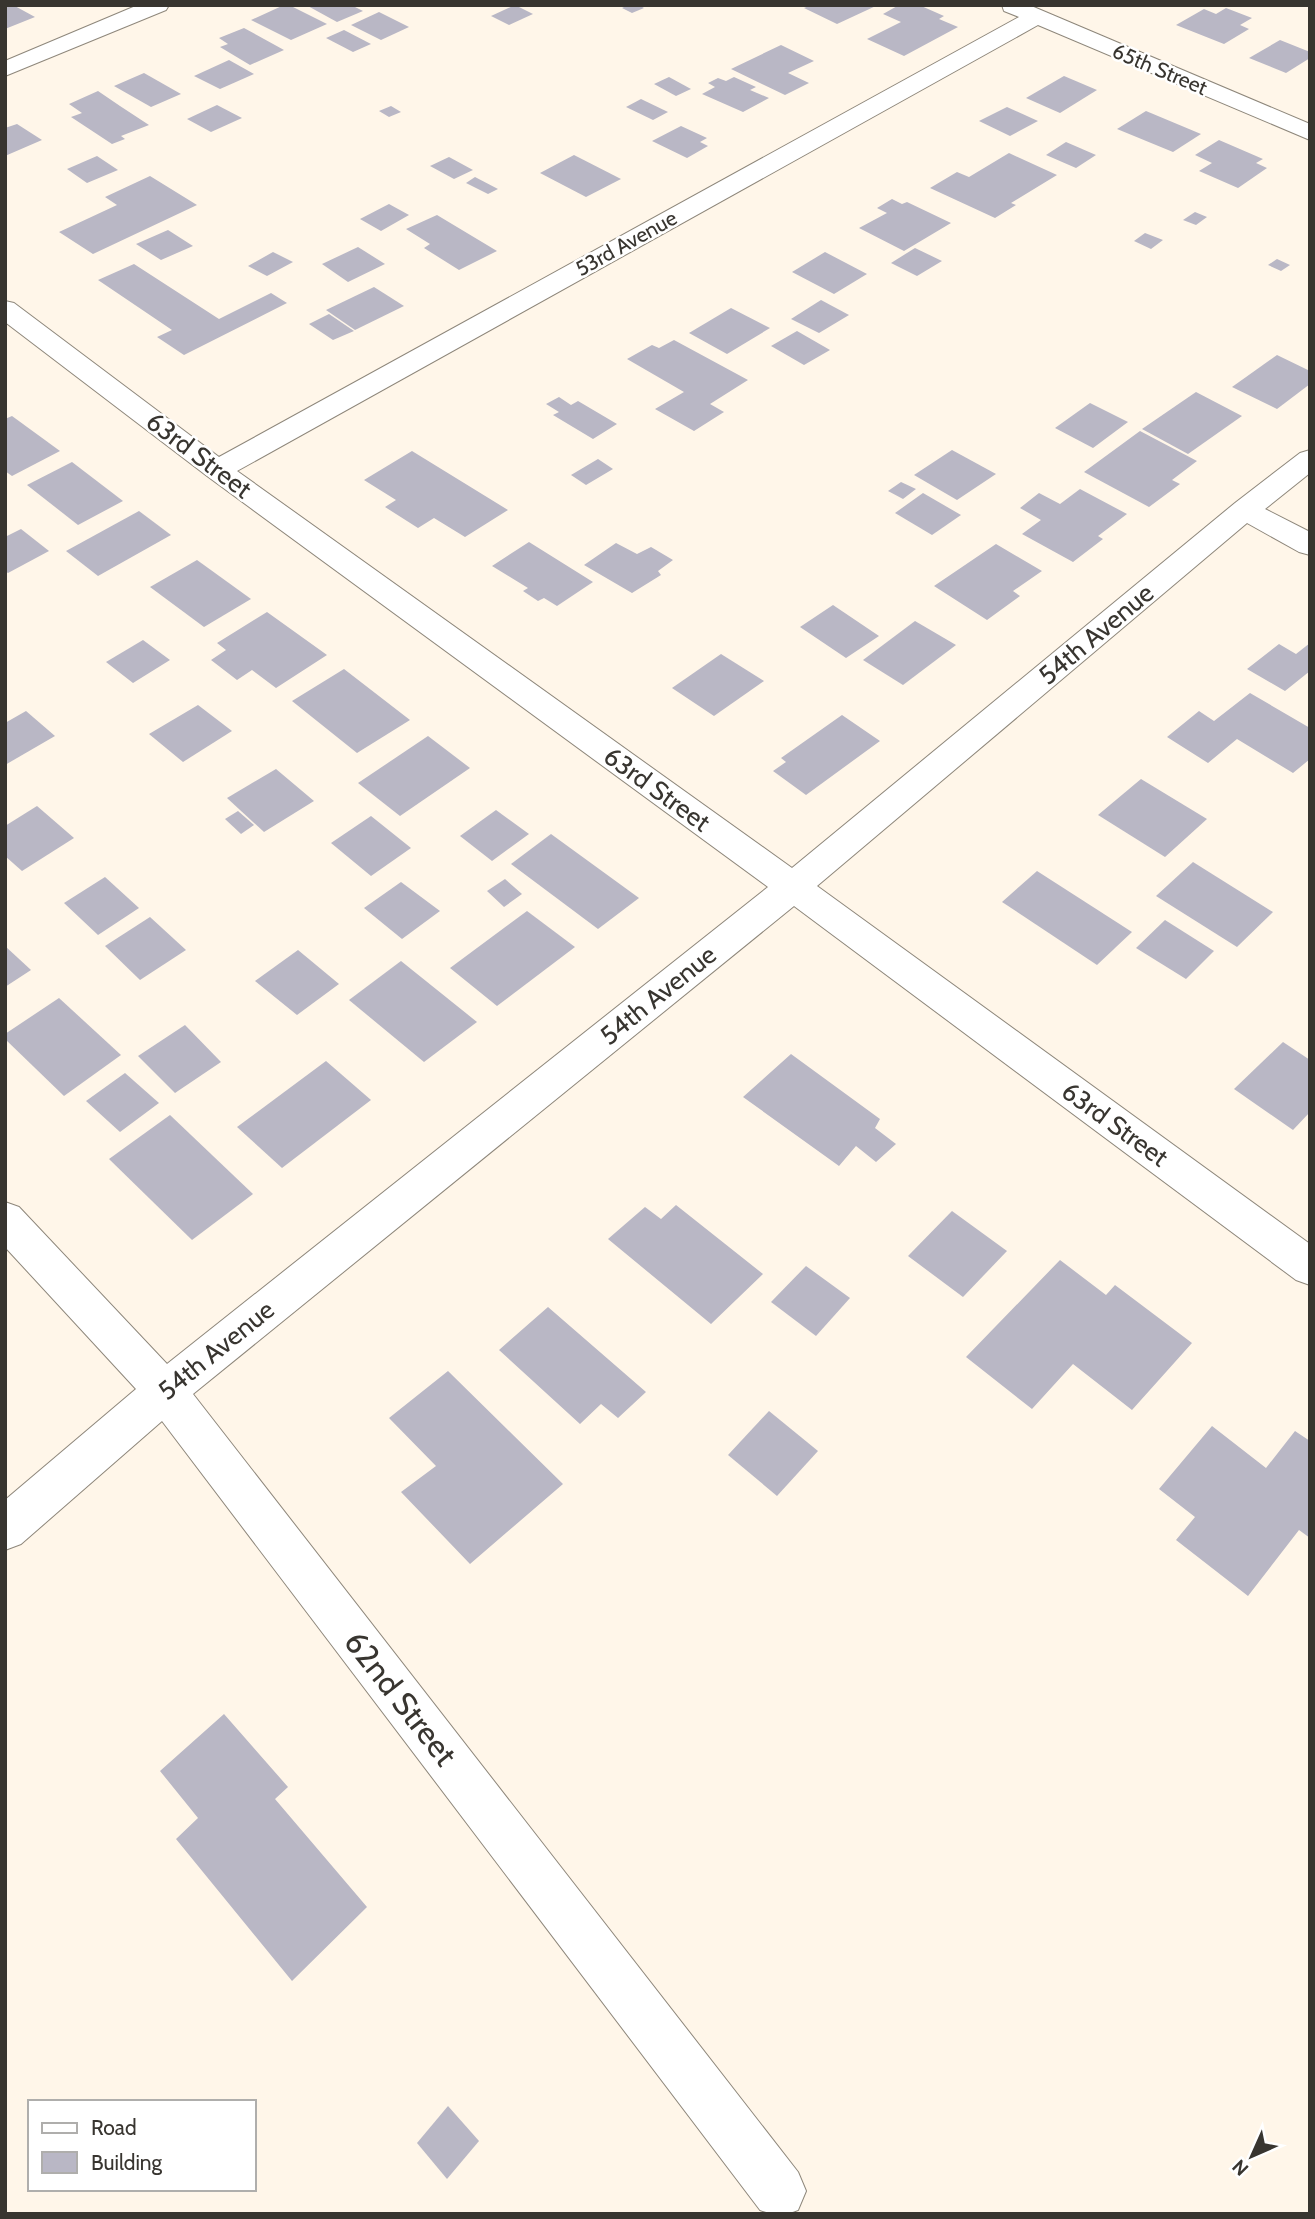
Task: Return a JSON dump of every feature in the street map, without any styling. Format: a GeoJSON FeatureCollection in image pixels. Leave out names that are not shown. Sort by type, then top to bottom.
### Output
{"type":"FeatureCollection","features":[{"type":"Feature","properties":{"kind":"street"},"geometry":{"type":"LineString","coordinates":[[5,69],[158,5]]}},
{"type":"Feature","properties":{"kind":"street","name":"65th Street"},"geometry":{"type":"LineString","coordinates":[[1010,5],[1310,133]]}},
{"type":"Feature","properties":{"kind":"street","name":"53rd Avenue"},"geometry":{"type":"LineString","coordinates":[[217,470],[1036,17]]}},
{"type":"Feature","properties":{"kind":"street","name":"63rd Street"},"geometry":{"type":"LineString","coordinates":[[5,309],[217,470],[793,887],[1310,1267]]}},
{"type":"Feature","properties":{"kind":"street","name":"54th Avenue"},"geometry":{"type":"LineString","coordinates":[[5,1529],[165,1391],[793,887],[1244,510],[1310,460]]}},
{"type":"Feature","properties":{"kind":"street"},"geometry":{"type":"LineString","coordinates":[[1244,510],[1310,545]]}},
{"type":"Feature","properties":{"kind":"street","name":"62nd Street"},"geometry":{"type":"LineString","coordinates":[[5,1219],[165,1391],[779,2191]]}},
{"type":"Feature","properties":{"kind":"building"},"geometry":{"type":"Polygon","coordinates":[[[5,5],[13,5],[35,17],[5,29],[5,5]]]}},
{"type":"Feature","properties":{"kind":"building"},"geometry":{"type":"Polygon","coordinates":[[[284,5],[327,24],[291,40],[251,20],[284,5]]]}},
{"type":"Feature","properties":{"kind":"building"},"geometry":{"type":"Polygon","coordinates":[[[306,5],[351,5],[363,11],[337,22],[306,5]]]}},
{"type":"Feature","properties":{"kind":"building"},"geometry":{"type":"Polygon","coordinates":[[[515,5],[533,14],[509,25],[491,16],[515,5]]]}},
{"type":"Feature","properties":{"kind":"building"},"geometry":{"type":"Polygon","coordinates":[[[628,5],[644,8],[632,13],[622,8],[628,5]]]}},
{"type":"Feature","properties":{"kind":"building"},"geometry":{"type":"Polygon","coordinates":[[[811,5],[878,5],[837,24],[804,8],[811,5]]]}},
{"type":"Feature","properties":{"kind":"building"},"geometry":{"type":"Polygon","coordinates":[[[899,5],[919,5],[944,16],[939,19],[958,27],[904,56],[867,39],[901,22],[883,14],[899,5]]]}},
{"type":"Feature","properties":{"kind":"building"},"geometry":{"type":"Polygon","coordinates":[[[1226,8],[1252,18],[1240,25],[1249,29],[1224,44],[1176,25],[1204,9],[1216,14],[1226,8]]]}},
{"type":"Feature","properties":{"kind":"building"},"geometry":{"type":"Polygon","coordinates":[[[379,12],[409,27],[381,40],[351,25],[379,12]]]}},
{"type":"Feature","properties":{"kind":"building"},"geometry":{"type":"Polygon","coordinates":[[[244,28],[284,50],[250,65],[220,47],[228,44],[219,38],[244,28]]]}},
{"type":"Feature","properties":{"kind":"building"},"geometry":{"type":"Polygon","coordinates":[[[344,30],[371,44],[353,52],[326,38],[344,30]]]}},
{"type":"Feature","properties":{"kind":"building"},"geometry":{"type":"Polygon","coordinates":[[[1280,40],[1310,52],[1310,58],[1286,73],[1249,58],[1280,40]]]}},
{"type":"Feature","properties":{"kind":"building"},"geometry":{"type":"Polygon","coordinates":[[[781,45],[814,61],[788,73],[809,83],[785,95],[731,69],[781,45]]]}},
{"type":"Feature","properties":{"kind":"building"},"geometry":{"type":"Polygon","coordinates":[[[229,60],[254,74],[220,89],[194,76],[229,60]]]}},
{"type":"Feature","properties":{"kind":"building"},"geometry":{"type":"Polygon","coordinates":[[[144,73],[181,94],[151,107],[114,86],[144,73]]]}},
{"type":"Feature","properties":{"kind":"building"},"geometry":{"type":"Polygon","coordinates":[[[1064,76],[1097,90],[1060,113],[1026,98],[1064,76]]]}},
{"type":"Feature","properties":{"kind":"building"},"geometry":{"type":"Polygon","coordinates":[[[669,77],[691,89],[676,96],[654,84],[669,77]]]}},
{"type":"Feature","properties":{"kind":"building"},"geometry":{"type":"Polygon","coordinates":[[[734,77],[756,87],[750,90],[769,98],[743,112],[702,94],[715,87],[708,83],[718,78],[726,81],[734,77]]]}},
{"type":"Feature","properties":{"kind":"building"},"geometry":{"type":"Polygon","coordinates":[[[98,91],[149,125],[121,136],[125,139],[112,144],[71,117],[82,113],[69,104],[98,91]]]}},
{"type":"Feature","properties":{"kind":"building"},"geometry":{"type":"Polygon","coordinates":[[[641,99],[668,112],[653,120],[626,107],[641,99]]]}},
{"type":"Feature","properties":{"kind":"building"},"geometry":{"type":"Polygon","coordinates":[[[217,105],[242,118],[211,132],[187,119],[217,105]]]}},
{"type":"Feature","properties":{"kind":"building"},"geometry":{"type":"Polygon","coordinates":[[[391,106],[401,112],[389,117],[379,111],[391,106]]]}},
{"type":"Feature","properties":{"kind":"building"},"geometry":{"type":"Polygon","coordinates":[[[1007,107],[1038,121],[1010,136],[979,121],[1007,107]]]}},
{"type":"Feature","properties":{"kind":"building"},"geometry":{"type":"Polygon","coordinates":[[[1146,111],[1201,134],[1173,152],[1117,129],[1146,111]]]}},
{"type":"Feature","properties":{"kind":"building"},"geometry":{"type":"Polygon","coordinates":[[[17,124],[42,140],[5,156],[5,128],[17,124]]]}},
{"type":"Feature","properties":{"kind":"building"},"geometry":{"type":"Polygon","coordinates":[[[681,126],[707,138],[700,142],[708,146],[687,158],[652,141],[681,126]]]}},
{"type":"Feature","properties":{"kind":"building"},"geometry":{"type":"Polygon","coordinates":[[[1219,140],[1263,159],[1256,163],[1267,168],[1238,188],[1199,171],[1212,163],[1195,155],[1219,140]]]}},
{"type":"Feature","properties":{"kind":"building"},"geometry":{"type":"Polygon","coordinates":[[[1066,142],[1096,155],[1076,168],[1046,155],[1066,142]]]}},
{"type":"Feature","properties":{"kind":"building"},"geometry":{"type":"Polygon","coordinates":[[[1009,153],[1057,175],[1011,203],[1016,205],[995,218],[930,188],[957,172],[969,177],[1009,153]]]}},
{"type":"Feature","properties":{"kind":"building"},"geometry":{"type":"Polygon","coordinates":[[[574,155],[621,179],[586,197],[540,173],[574,155]]]}},
{"type":"Feature","properties":{"kind":"building"},"geometry":{"type":"Polygon","coordinates":[[[97,156],[118,170],[87,183],[67,169],[97,156]]]}},
{"type":"Feature","properties":{"kind":"building"},"geometry":{"type":"Polygon","coordinates":[[[449,157],[473,170],[454,179],[430,166],[449,157]]]}},
{"type":"Feature","properties":{"kind":"building"},"geometry":{"type":"Polygon","coordinates":[[[150,176],[197,205],[93,254],[59,232],[117,205],[105,197],[150,176]]]}},
{"type":"Feature","properties":{"kind":"building"},"geometry":{"type":"Polygon","coordinates":[[[475,177],[498,189],[488,194],[466,183],[475,177]]]}},
{"type":"Feature","properties":{"kind":"building"},"geometry":{"type":"Polygon","coordinates":[[[892,199],[902,204],[907,202],[951,223],[904,251],[859,228],[887,213],[877,208],[892,199]]]}},
{"type":"Feature","properties":{"kind":"building"},"geometry":{"type":"Polygon","coordinates":[[[389,204],[409,215],[381,231],[360,219],[389,204]]]}},
{"type":"Feature","properties":{"kind":"building"},"geometry":{"type":"Polygon","coordinates":[[[1195,212],[1207,217],[1196,225],[1183,220],[1195,212]]]}},
{"type":"Feature","properties":{"kind":"building"},"geometry":{"type":"Polygon","coordinates":[[[437,215],[497,251],[459,270],[424,248],[430,244],[406,229],[437,215]]]}},
{"type":"Feature","properties":{"kind":"building"},"geometry":{"type":"Polygon","coordinates":[[[168,230],[193,246],[161,260],[136,244],[168,230]]]}},
{"type":"Feature","properties":{"kind":"building"},"geometry":{"type":"Polygon","coordinates":[[[1145,233],[1163,240],[1151,249],[1134,241],[1145,233]]]}},
{"type":"Feature","properties":{"kind":"building"},"geometry":{"type":"Polygon","coordinates":[[[358,247],[385,264],[348,282],[322,264],[358,247]]]}},
{"type":"Feature","properties":{"kind":"building"},"geometry":{"type":"Polygon","coordinates":[[[915,248],[942,261],[917,276],[891,263],[915,248]]]}},
{"type":"Feature","properties":{"kind":"building"},"geometry":{"type":"Polygon","coordinates":[[[273,252],[293,262],[267,276],[248,266],[273,252]]]}},
{"type":"Feature","properties":{"kind":"building"},"geometry":{"type":"Polygon","coordinates":[[[825,252],[867,274],[834,294],[792,272],[825,252]]]}},
{"type":"Feature","properties":{"kind":"building"},"geometry":{"type":"Polygon","coordinates":[[[1277,259],[1290,265],[1281,271],[1268,265],[1277,259]]]}},
{"type":"Feature","properties":{"kind":"building"},"geometry":{"type":"Polygon","coordinates":[[[134,264],[219,319],[271,293],[287,303],[184,355],[157,337],[172,330],[98,280],[134,264]]]}},
{"type":"Feature","properties":{"kind":"building"},"geometry":{"type":"Polygon","coordinates":[[[374,287],[404,306],[355,330],[326,310],[374,287]]]}},
{"type":"Feature","properties":{"kind":"building"},"geometry":{"type":"Polygon","coordinates":[[[821,300],[849,315],[819,333],[791,319],[821,300]]]}},
{"type":"Feature","properties":{"kind":"building"},"geometry":{"type":"Polygon","coordinates":[[[731,308],[770,328],[727,354],[689,333],[731,308]]]}},
{"type":"Feature","properties":{"kind":"building"},"geometry":{"type":"Polygon","coordinates":[[[329,314],[354,331],[333,340],[309,324],[329,314]]]}},
{"type":"Feature","properties":{"kind":"building"},"geometry":{"type":"Polygon","coordinates":[[[797,331],[830,350],[804,365],[771,346],[797,331]]]}},
{"type":"Feature","properties":{"kind":"building"},"geometry":{"type":"Polygon","coordinates":[[[674,340],[748,380],[710,404],[724,412],[694,431],[655,409],[684,392],[627,359],[652,345],[659,348],[674,340]]]}},
{"type":"Feature","properties":{"kind":"building"},"geometry":{"type":"Polygon","coordinates":[[[1277,355],[1310,371],[1310,384],[1277,409],[1232,387],[1277,355]]]}},
{"type":"Feature","properties":{"kind":"building"},"geometry":{"type":"Polygon","coordinates":[[[1196,392],[1242,416],[1188,454],[1142,429],[1196,392]]]}},
{"type":"Feature","properties":{"kind":"building"},"geometry":{"type":"Polygon","coordinates":[[[559,397],[571,405],[578,401],[617,424],[593,439],[553,415],[559,412],[546,404],[559,397]]]}},
{"type":"Feature","properties":{"kind":"building"},"geometry":{"type":"Polygon","coordinates":[[[1090,403],[1128,422],[1093,448],[1055,428],[1090,403]]]}},
{"type":"Feature","properties":{"kind":"building"},"geometry":{"type":"Polygon","coordinates":[[[12,416],[60,451],[12,476],[5,471],[5,419],[12,416]]]}},
{"type":"Feature","properties":{"kind":"building"},"geometry":{"type":"Polygon","coordinates":[[[1140,431],[1197,461],[1172,480],[1180,484],[1149,507],[1084,472],[1140,431]]]}},
{"type":"Feature","properties":{"kind":"building"},"geometry":{"type":"Polygon","coordinates":[[[952,450],[996,474],[957,500],[914,475],[952,450]]]}},
{"type":"Feature","properties":{"kind":"building"},"geometry":{"type":"Polygon","coordinates":[[[412,451],[508,510],[465,537],[434,518],[418,528],[385,507],[396,500],[364,480],[412,451]]]}},
{"type":"Feature","properties":{"kind":"building"},"geometry":{"type":"Polygon","coordinates":[[[598,459],[613,469],[586,485],[571,475],[598,459]]]}},
{"type":"Feature","properties":{"kind":"building"},"geometry":{"type":"Polygon","coordinates":[[[72,462],[123,501],[78,525],[27,485],[72,462]]]}},
{"type":"Feature","properties":{"kind":"building"},"geometry":{"type":"Polygon","coordinates":[[[901,482],[916,489],[903,499],[888,491],[901,482]]]}},
{"type":"Feature","properties":{"kind":"building"},"geometry":{"type":"Polygon","coordinates":[[[1080,489],[1127,514],[1098,536],[1103,539],[1073,562],[1022,534],[1041,520],[1020,508],[1039,493],[1060,504],[1080,489]]]}},
{"type":"Feature","properties":{"kind":"building"},"geometry":{"type":"Polygon","coordinates":[[[923,493],[961,515],[932,535],[895,513],[923,493]]]}},
{"type":"Feature","properties":{"kind":"building"},"geometry":{"type":"Polygon","coordinates":[[[139,511],[171,535],[98,576],[66,551],[139,511]]]}},
{"type":"Feature","properties":{"kind":"building"},"geometry":{"type":"Polygon","coordinates":[[[21,529],[49,551],[8,573],[5,571],[5,537],[21,529]]]}},
{"type":"Feature","properties":{"kind":"building"},"geometry":{"type":"Polygon","coordinates":[[[529,542],[593,582],[557,606],[544,598],[538,601],[523,591],[528,588],[492,566],[529,542]]]}},
{"type":"Feature","properties":{"kind":"building"},"geometry":{"type":"Polygon","coordinates":[[[616,543],[637,554],[651,547],[673,560],[658,571],[661,575],[632,593],[584,565],[616,543]]]}},
{"type":"Feature","properties":{"kind":"building"},"geometry":{"type":"Polygon","coordinates":[[[996,544],[1042,571],[1013,591],[1020,596],[987,620],[934,586],[996,544]]]}},
{"type":"Feature","properties":{"kind":"building"},"geometry":{"type":"Polygon","coordinates":[[[197,560],[251,599],[204,627],[150,587],[197,560]]]}},
{"type":"Feature","properties":{"kind":"building"},"geometry":{"type":"Polygon","coordinates":[[[833,605],[879,636],[846,658],[800,627],[833,605]]]}},
{"type":"Feature","properties":{"kind":"building"},"geometry":{"type":"Polygon","coordinates":[[[267,612],[327,655],[276,688],[252,670],[237,680],[211,660],[226,650],[217,643],[267,612]]]}},
{"type":"Feature","properties":{"kind":"building"},"geometry":{"type":"Polygon","coordinates":[[[915,621],[956,645],[903,685],[863,660],[915,621]]]}},
{"type":"Feature","properties":{"kind":"building"},"geometry":{"type":"Polygon","coordinates":[[[143,640],[170,660],[133,683],[106,662],[143,640]]]}},
{"type":"Feature","properties":{"kind":"building"},"geometry":{"type":"Polygon","coordinates":[[[1310,643],[1310,671],[1285,691],[1247,669],[1279,644],[1296,654],[1310,643]]]}},
{"type":"Feature","properties":{"kind":"building"},"geometry":{"type":"Polygon","coordinates":[[[721,654],[764,681],[714,716],[672,688],[721,654]]]}},
{"type":"Feature","properties":{"kind":"building"},"geometry":{"type":"Polygon","coordinates":[[[344,669],[410,720],[357,753],[292,701],[344,669]]]}},
{"type":"Feature","properties":{"kind":"building"},"geometry":{"type":"Polygon","coordinates":[[[1250,693],[1310,728],[1310,759],[1293,773],[1237,739],[1208,763],[1167,737],[1199,711],[1214,721],[1250,693]]]}},
{"type":"Feature","properties":{"kind":"building"},"geometry":{"type":"Polygon","coordinates":[[[198,705],[232,731],[183,762],[149,734],[198,705]]]}},
{"type":"Feature","properties":{"kind":"building"},"geometry":{"type":"Polygon","coordinates":[[[26,711],[55,736],[5,765],[5,723],[26,711]]]}},
{"type":"Feature","properties":{"kind":"building"},"geometry":{"type":"Polygon","coordinates":[[[842,715],[880,741],[806,795],[773,771],[786,762],[781,758],[842,715]]]}},
{"type":"Feature","properties":{"kind":"building"},"geometry":{"type":"Polygon","coordinates":[[[428,736],[470,768],[400,816],[358,783],[428,736]]]}},
{"type":"Feature","properties":{"kind":"building"},"geometry":{"type":"Polygon","coordinates":[[[276,769],[314,801],[264,832],[227,798],[276,769]]]}},
{"type":"Feature","properties":{"kind":"building"},"geometry":{"type":"Polygon","coordinates":[[[1141,779],[1207,819],[1165,857],[1098,815],[1141,779]]]}},
{"type":"Feature","properties":{"kind":"building"},"geometry":{"type":"Polygon","coordinates":[[[37,806],[74,838],[22,871],[5,856],[5,826],[37,806]]]}},
{"type":"Feature","properties":{"kind":"building"},"geometry":{"type":"Polygon","coordinates":[[[496,810],[529,834],[492,861],[460,836],[496,810]]]}},
{"type":"Feature","properties":{"kind":"building"},"geometry":{"type":"Polygon","coordinates":[[[238,811],[254,825],[241,834],[225,819],[238,811]]]}},
{"type":"Feature","properties":{"kind":"building"},"geometry":{"type":"Polygon","coordinates":[[[371,816],[411,848],[371,876],[331,843],[371,816]]]}},
{"type":"Feature","properties":{"kind":"building"},"geometry":{"type":"Polygon","coordinates":[[[551,834],[639,898],[598,929],[511,864],[551,834]]]}},
{"type":"Feature","properties":{"kind":"building"},"geometry":{"type":"Polygon","coordinates":[[[1193,862],[1273,912],[1237,947],[1156,896],[1193,862]]]}},
{"type":"Feature","properties":{"kind":"building"},"geometry":{"type":"Polygon","coordinates":[[[1037,871],[1132,932],[1097,965],[1002,902],[1037,871]]]}},
{"type":"Feature","properties":{"kind":"building"},"geometry":{"type":"Polygon","coordinates":[[[105,877],[139,908],[98,935],[64,903],[105,877]]]}},
{"type":"Feature","properties":{"kind":"building"},"geometry":{"type":"Polygon","coordinates":[[[505,879],[522,894],[504,907],[487,891],[505,879]]]}},
{"type":"Feature","properties":{"kind":"building"},"geometry":{"type":"Polygon","coordinates":[[[401,882],[440,911],[402,939],[364,908],[401,882]]]}},
{"type":"Feature","properties":{"kind":"building"},"geometry":{"type":"Polygon","coordinates":[[[527,911],[575,947],[497,1006],[450,968],[527,911]]]}},
{"type":"Feature","properties":{"kind":"building"},"geometry":{"type":"Polygon","coordinates":[[[150,917],[186,950],[140,980],[105,946],[150,917]]]}},
{"type":"Feature","properties":{"kind":"building"},"geometry":{"type":"Polygon","coordinates":[[[1165,920],[1214,951],[1186,979],[1136,948],[1165,920]]]}},
{"type":"Feature","properties":{"kind":"building"},"geometry":{"type":"Polygon","coordinates":[[[5,946],[31,970],[5,987],[5,946]]]}},
{"type":"Feature","properties":{"kind":"building"},"geometry":{"type":"Polygon","coordinates":[[[298,950],[339,984],[297,1015],[255,981],[298,950]]]}},
{"type":"Feature","properties":{"kind":"building"},"geometry":{"type":"Polygon","coordinates":[[[401,961],[477,1022],[424,1062],[349,1000],[401,961]]]}},
{"type":"Feature","properties":{"kind":"building"},"geometry":{"type":"Polygon","coordinates":[[[59,998],[121,1055],[64,1096],[5,1039],[5,1034],[59,998]]]}},
{"type":"Feature","properties":{"kind":"building"},"geometry":{"type":"Polygon","coordinates":[[[185,1025],[221,1062],[175,1093],[138,1056],[185,1025]]]}},
{"type":"Feature","properties":{"kind":"building"},"geometry":{"type":"Polygon","coordinates":[[[1283,1042],[1310,1060],[1310,1112],[1293,1130],[1234,1089],[1283,1042]]]}},
{"type":"Feature","properties":{"kind":"building"},"geometry":{"type":"Polygon","coordinates":[[[791,1054],[880,1119],[875,1128],[896,1144],[876,1162],[856,1146],[839,1166],[743,1097],[791,1054]]]}},
{"type":"Feature","properties":{"kind":"building"},"geometry":{"type":"Polygon","coordinates":[[[326,1061],[371,1100],[282,1168],[237,1127],[326,1061]]]}},
{"type":"Feature","properties":{"kind":"building"},"geometry":{"type":"Polygon","coordinates":[[[125,1073],[159,1103],[120,1132],[86,1101],[125,1073]]]}},
{"type":"Feature","properties":{"kind":"building"},"geometry":{"type":"Polygon","coordinates":[[[170,1115],[253,1194],[192,1240],[109,1159],[170,1115]]]}},
{"type":"Feature","properties":{"kind":"building"},"geometry":{"type":"Polygon","coordinates":[[[676,1205],[763,1274],[711,1324],[608,1239],[645,1207],[661,1219],[676,1205]]]}},
{"type":"Feature","properties":{"kind":"building"},"geometry":{"type":"Polygon","coordinates":[[[952,1211],[1007,1251],[963,1297],[908,1256],[952,1211]]]}},
{"type":"Feature","properties":{"kind":"building"},"geometry":{"type":"Polygon","coordinates":[[[1060,1260],[1106,1295],[1115,1285],[1192,1343],[1132,1410],[1073,1364],[1032,1409],[966,1357],[1060,1260]]]}},
{"type":"Feature","properties":{"kind":"building"},"geometry":{"type":"Polygon","coordinates":[[[806,1266],[850,1298],[816,1336],[771,1302],[806,1266]]]}},
{"type":"Feature","properties":{"kind":"building"},"geometry":{"type":"Polygon","coordinates":[[[548,1307],[646,1392],[618,1418],[601,1404],[580,1424],[499,1350],[548,1307]]]}},
{"type":"Feature","properties":{"kind":"building"},"geometry":{"type":"Polygon","coordinates":[[[448,1371],[563,1484],[470,1564],[401,1492],[436,1466],[389,1418],[448,1371]]]}},
{"type":"Feature","properties":{"kind":"building"},"geometry":{"type":"Polygon","coordinates":[[[769,1411],[818,1451],[777,1496],[728,1455],[769,1411]]]}},
{"type":"Feature","properties":{"kind":"building"},"geometry":{"type":"Polygon","coordinates":[[[1212,1426],[1266,1468],[1295,1431],[1310,1441],[1310,1538],[1299,1530],[1248,1596],[1176,1540],[1195,1517],[1159,1489],[1212,1426]]]}},
{"type":"Feature","properties":{"kind":"building"},"geometry":{"type":"Polygon","coordinates":[[[224,1714],[288,1787],[275,1799],[367,1907],[292,1981],[176,1839],[198,1818],[160,1771],[224,1714]]]}},
{"type":"Feature","properties":{"kind":"building"},"geometry":{"type":"Polygon","coordinates":[[[448,2106],[479,2141],[447,2179],[417,2143],[448,2106]]]}}]}
